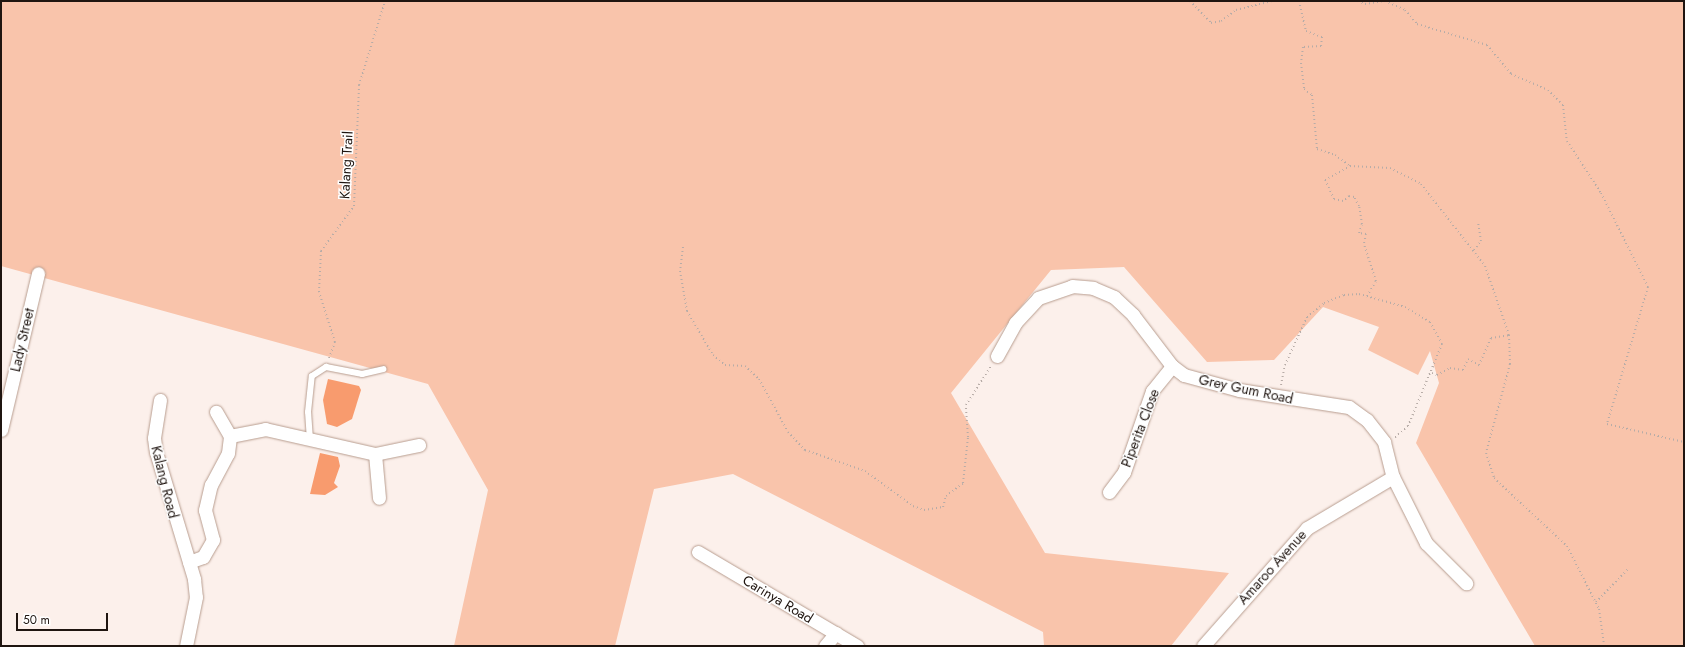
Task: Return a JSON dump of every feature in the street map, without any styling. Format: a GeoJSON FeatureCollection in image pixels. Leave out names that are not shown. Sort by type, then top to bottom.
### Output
{"type":"FeatureCollection","features":[{"type":"Feature","properties":{"kind":"street","name":"Lady Street"},"geometry":{"type":"LineString","coordinates":[[1,430],[38,273]]}},
{"type":"Feature","properties":{"kind":"street","name":"Grey Gum Road"},"geometry":{"type":"LineString","coordinates":[[997,356],[1015,323],[1038,298],[1059,289],[1084,286],[1100,290],[1124,306],[1172,366],[1194,379],[1278,398],[1349,407],[1367,420],[1384,442],[1393,478],[1426,543],[1466,583]]}},
{"type":"Feature","properties":{"kind":"street","name":"Piperita Close"},"geometry":{"type":"LineString","coordinates":[[1109,492],[1124,472],[1152,392],[1172,366]]}},
{"type":"Feature","properties":{"kind":"street","name":"Kalang Road"},"geometry":{"type":"LineString","coordinates":[[160,400],[154,438],[156,452],[189,562],[196,597],[186,646]]}},
{"type":"Feature","properties":{"kind":"street"},"geometry":{"type":"LineString","coordinates":[[189,562],[203,556],[211,545],[205,510],[211,485],[228,453],[230,436],[216,412]]}},
{"type":"Feature","properties":{"kind":"street"},"geometry":{"type":"LineString","coordinates":[[230,436],[265,429],[376,454],[419,445]]}},
{"type":"Feature","properties":{"kind":"street"},"geometry":{"type":"LineString","coordinates":[[376,454],[379,498]]}},
{"type":"Feature","properties":{"kind":"street","name":"Amaroo Avenue"},"geometry":{"type":"LineString","coordinates":[[1203,646],[1308,528],[1393,478]]}},
{"type":"Feature","properties":{"kind":"street","name":"Carinya Road"},"geometry":{"type":"LineString","coordinates":[[698,552],[857,646]]}},
{"type":"Feature","properties":{"kind":"street"},"geometry":{"type":"LineString","coordinates":[[825,646],[836,633]]}},
{"type":"Feature","properties":{"kind":"lane"},"geometry":{"type":"LineString","coordinates":[[310,440],[308,412],[312,376],[326,367],[362,374],[383,370]]}},
{"type":"Feature","properties":{"kind":"path","name":"Kalang Trail"},"geometry":{"type":"LineString","coordinates":[[326,367],[335,342],[319,292],[321,251],[336,225],[354,206],[359,85],[385,1]]}},
{"type":"Feature","properties":{"kind":"path"},"geometry":{"type":"LineString","coordinates":[[1190,1],[1211,23],[1221,21],[1236,10],[1272,1]]}},
{"type":"Feature","properties":{"kind":"path"},"geometry":{"type":"LineString","coordinates":[[1299,1],[1306,31],[1322,37],[1321,46],[1303,47],[1301,63],[1304,89],[1312,95],[1317,149],[1335,155],[1350,166]]}},
{"type":"Feature","properties":{"kind":"path"},"geometry":{"type":"LineString","coordinates":[[1358,1],[1365,4],[1385,1],[1405,10],[1417,24],[1487,44],[1511,74],[1548,90],[1563,105],[1567,141],[1601,193],[1648,287],[1607,424],[1684,442]]}},
{"type":"Feature","properties":{"kind":"path"},"geometry":{"type":"LineString","coordinates":[[1367,296],[1376,281],[1364,243],[1366,234],[1359,233],[1362,224],[1358,206],[1354,197],[1349,196],[1343,201],[1334,199],[1326,180],[1350,166],[1390,168],[1421,184],[1485,266],[1510,335],[1510,364],[1486,453],[1494,478],[1567,546],[1596,602],[1604,646]]}},
{"type":"Feature","properties":{"kind":"path"},"geometry":{"type":"LineString","coordinates":[[1474,250],[1481,241],[1478,223]]}},
{"type":"Feature","properties":{"kind":"path"},"geometry":{"type":"LineString","coordinates":[[683,247],[680,271],[687,311],[714,355],[725,365],[745,366],[760,379],[788,432],[805,450],[865,471],[913,506],[924,510],[943,507],[946,496],[963,483],[968,437],[966,405],[997,356]]}},
{"type":"Feature","properties":{"kind":"path"},"geometry":{"type":"LineString","coordinates":[[1278,398],[1284,365],[1308,317],[1324,303],[1344,295],[1367,296],[1405,307],[1430,322],[1442,344],[1432,373],[1408,426],[1400,436],[1384,442]]}},
{"type":"Feature","properties":{"kind":"path"},"geometry":{"type":"LineString","coordinates":[[1432,373],[1437,375],[1450,368],[1463,370],[1468,359],[1479,365],[1491,338],[1510,335]]}},
{"type":"Feature","properties":{"kind":"path"},"geometry":{"type":"LineString","coordinates":[[1596,602],[1629,568]]}},
{"type":"Feature","properties":{"kind":"shaded area"},"geometry":{"type":"Polygon","coordinates":[[[1,1],[1684,1],[1684,646],[1535,646],[1416,443],[1439,383],[1430,351],[1418,375],[1368,350],[1379,327],[1323,307],[1274,360],[1207,362],[1124,267],[1051,270],[951,393],[1045,553],[1229,573],[1171,646],[1044,646],[1043,632],[733,474],[654,489],[615,646],[454,646],[488,490],[428,384],[1,266],[1,1]]]}},
{"type":"Feature","properties":{"kind":"shaded area"},"geometry":{"type":"Polygon","coordinates":[[[328,379],[359,386],[361,390],[352,419],[337,427],[327,424],[323,400],[328,379]]]}},
{"type":"Feature","properties":{"kind":"shaded area"},"geometry":{"type":"Polygon","coordinates":[[[320,453],[338,457],[340,466],[334,483],[338,487],[325,495],[310,494],[320,453]]]}}]}
